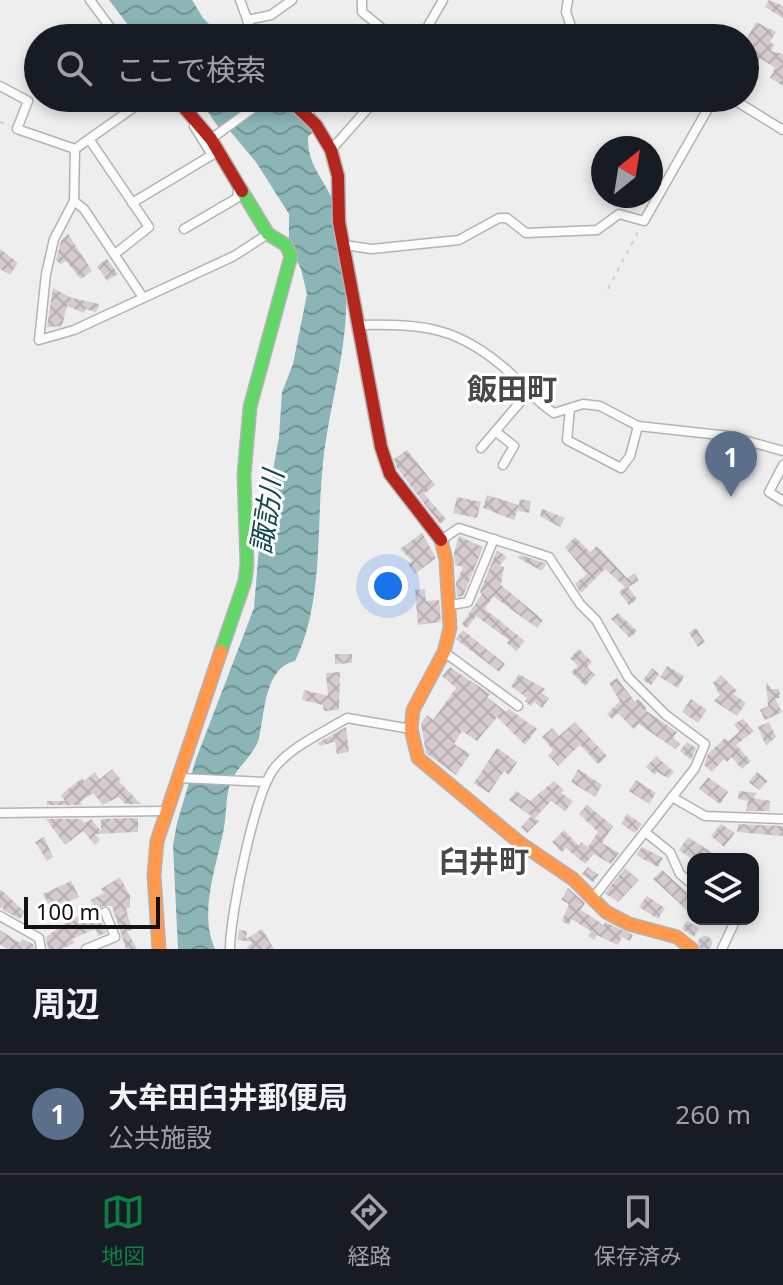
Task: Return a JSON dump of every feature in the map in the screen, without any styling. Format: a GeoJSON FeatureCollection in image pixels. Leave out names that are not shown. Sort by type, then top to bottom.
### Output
{"type":"FeatureCollection","features":[{"type":"Feature","properties":{"kind":"street"},"geometry":{"type":"LineString","coordinates":[[90,0],[108,24]]}},
{"type":"Feature","properties":{"kind":"street"},"geometry":{"type":"LineString","coordinates":[[240,0],[249,24]]}},
{"type":"Feature","properties":{"kind":"street"},"geometry":{"type":"LineString","coordinates":[[247,20],[271,15],[292,0]]}},
{"type":"Feature","properties":{"kind":"street"},"geometry":{"type":"LineString","coordinates":[[362,0],[359,5],[362,12],[377,24]]}},
{"type":"Feature","properties":{"kind":"street"},"geometry":{"type":"LineString","coordinates":[[429,24],[443,0]]}},
{"type":"Feature","properties":{"kind":"street"},"geometry":{"type":"LineString","coordinates":[[568,0],[566,12],[570,24]]}},
{"type":"Feature","properties":{"kind":"street"},"geometry":{"type":"LineString","coordinates":[[0,86],[24,99]]}},
{"type":"Feature","properties":{"kind":"street"},"geometry":{"type":"LineString","coordinates":[[24,111],[17,129],[75,149]]}},
{"type":"Feature","properties":{"kind":"street"},"geometry":{"type":"LineString","coordinates":[[75,149],[127,112]]}},
{"type":"Feature","properties":{"kind":"street"},"geometry":{"type":"LineString","coordinates":[[159,949],[154,875],[157,841],[245,581],[250,551],[243,461],[246,437],[257,370],[291,256],[286,245],[268,234],[213,138],[189,112]]}},
{"type":"Feature","properties":{"kind":"street"},"geometry":{"type":"LineString","coordinates":[[213,138],[248,112]]}},
{"type":"Feature","properties":{"kind":"street"},"geometry":{"type":"LineString","coordinates":[[303,112],[316,125]]}},
{"type":"Feature","properties":{"kind":"street"},"geometry":{"type":"LineString","coordinates":[[307,112],[331,150],[338,176],[339,222],[361,325],[381,447],[390,474],[441,540],[451,605],[450,628],[444,652],[418,697],[411,729],[418,758],[430,772],[593,898],[606,912],[629,924],[677,937],[692,949]]}},
{"type":"Feature","properties":{"kind":"street"},"geometry":{"type":"LineString","coordinates":[[331,150],[365,112]]}},
{"type":"Feature","properties":{"kind":"street"},"geometry":{"type":"LineString","coordinates":[[344,245],[372,249],[459,240],[499,218],[507,218],[526,233],[597,230],[619,214],[644,221],[706,112]]}},
{"type":"Feature","properties":{"kind":"street"},"geometry":{"type":"LineString","coordinates":[[754,112],[783,130]]}},
{"type":"Feature","properties":{"kind":"street"},"geometry":{"type":"LineString","coordinates":[[132,203],[212,155],[192,124],[194,118]]}},
{"type":"Feature","properties":{"kind":"street"},"geometry":{"type":"LineString","coordinates":[[89,139],[149,227],[115,254]]}},
{"type":"Feature","properties":{"kind":"street"},"geometry":{"type":"LineString","coordinates":[[75,149],[74,201],[54,239],[46,274],[39,340],[74,330],[234,256],[268,234]]}},
{"type":"Feature","properties":{"kind":"street"},"geometry":{"type":"LineString","coordinates":[[184,229],[237,198],[239,183]]}},
{"type":"Feature","properties":{"kind":"street"},"geometry":{"type":"LineString","coordinates":[[74,201],[84,209],[142,296]]}},
{"type":"Feature","properties":{"kind":"street"},"geometry":{"type":"LineString","coordinates":[[361,325],[429,325],[483,350],[554,413],[583,404],[600,406],[638,426],[729,436],[783,451]]}},
{"type":"Feature","properties":{"kind":"street"},"geometry":{"type":"LineString","coordinates":[[481,448],[528,393]]}},
{"type":"Feature","properties":{"kind":"street"},"geometry":{"type":"LineString","coordinates":[[570,409],[567,440],[621,468],[630,456],[638,426]]}},
{"type":"Feature","properties":{"kind":"street"},"geometry":{"type":"LineString","coordinates":[[495,431],[514,446],[503,465]]}},
{"type":"Feature","properties":{"kind":"street"},"geometry":{"type":"LineString","coordinates":[[783,465],[769,492],[783,501]]}},
{"type":"Feature","properties":{"kind":"street"},"geometry":{"type":"LineString","coordinates":[[441,540],[459,528],[549,557],[580,604],[596,620],[628,677],[666,715],[705,744],[698,764],[593,898]]}},
{"type":"Feature","properties":{"kind":"street"},"geometry":{"type":"LineString","coordinates":[[451,605],[468,602],[494,539]]}},
{"type":"Feature","properties":{"kind":"street"},"geometry":{"type":"LineString","coordinates":[[444,652],[518,706]]}},
{"type":"Feature","properties":{"kind":"street"},"geometry":{"type":"LineString","coordinates":[[230,949],[234,910],[262,782],[289,754],[347,718],[411,729]]}},
{"type":"Feature","properties":{"kind":"street"},"geometry":{"type":"LineString","coordinates":[[179,778],[262,782]]}},
{"type":"Feature","properties":{"kind":"street"},"geometry":{"type":"LineString","coordinates":[[672,797],[705,816],[783,819]]}},
{"type":"Feature","properties":{"kind":"street"},"geometry":{"type":"LineString","coordinates":[[0,813],[166,811]]}},
{"type":"Feature","properties":{"kind":"street"},"geometry":{"type":"LineString","coordinates":[[645,832],[670,852],[680,874],[687,880]]}},
{"type":"Feature","properties":{"kind":"street"},"geometry":{"type":"LineString","coordinates":[[86,949],[115,937],[105,912]]}},
{"type":"Feature","properties":{"kind":"street"},"geometry":{"type":"LineString","coordinates":[[0,916],[39,938],[41,949]]}},
{"type":"Feature","properties":{"kind":"street"},"geometry":{"type":"LineString","coordinates":[[722,949],[733,925]]}},
{"type":"Feature","properties":{"kind":"path"},"geometry":{"type":"LineString","coordinates":[[608,289],[644,221]]}},
{"type":"Feature","properties":{"kind":"water"},"geometry":{"type":"Polygon","coordinates":[[[109,0],[192,0],[209,24],[127,24],[109,0]]]}},
{"type":"Feature","properties":{"kind":"water","name":"諏訪川"},"geometry":{"type":"Polygon","coordinates":[[[208,112],[298,112],[310,126],[313,132],[308,137],[310,156],[334,203],[345,271],[345,332],[323,463],[311,614],[295,661],[277,672],[272,682],[257,743],[230,785],[209,904],[210,935],[215,949],[178,949],[173,845],[177,823],[196,759],[254,608],[259,547],[279,437],[282,392],[293,364],[307,294],[301,269],[289,246],[289,214],[256,162],[230,131],[219,128],[208,112]]]}},
{"type":"Feature","properties":{"kind":"building"},"geometry":{"type":"Polygon","coordinates":[[[769,0],[783,6],[783,18],[765,7],[769,0]]]}},
{"type":"Feature","properties":{"kind":"building"},"geometry":{"type":"Polygon","coordinates":[[[756,22],[776,32],[770,42],[774,45],[771,51],[783,54],[783,86],[770,78],[775,68],[759,60],[759,24],[756,22]]]}},
{"type":"Feature","properties":{"kind":"building"},"geometry":{"type":"Polygon","coordinates":[[[68,234],[92,271],[81,279],[66,261],[60,264],[56,260],[61,241],[68,234]]]}},
{"type":"Feature","properties":{"kind":"building"},"geometry":{"type":"Polygon","coordinates":[[[0,249],[18,263],[10,275],[0,269],[0,249]]]}},
{"type":"Feature","properties":{"kind":"building"},"geometry":{"type":"Polygon","coordinates":[[[107,259],[118,274],[107,281],[97,266],[107,259]]]}},
{"type":"Feature","properties":{"kind":"building"},"geometry":{"type":"Polygon","coordinates":[[[53,288],[72,298],[99,304],[96,312],[85,309],[84,313],[67,306],[62,326],[47,327],[53,288]]]}},
{"type":"Feature","properties":{"kind":"building"},"geometry":{"type":"Polygon","coordinates":[[[407,450],[435,485],[424,494],[446,519],[440,524],[397,468],[394,459],[407,450]]]}},
{"type":"Feature","properties":{"kind":"building"},"geometry":{"type":"Polygon","coordinates":[[[487,495],[519,505],[514,520],[483,508],[487,495]]]}},
{"type":"Feature","properties":{"kind":"building"},"geometry":{"type":"Polygon","coordinates":[[[457,497],[481,502],[477,518],[453,513],[457,497]]]}},
{"type":"Feature","properties":{"kind":"building"},"geometry":{"type":"Polygon","coordinates":[[[520,499],[531,501],[529,513],[518,511],[520,499]]]}},
{"type":"Feature","properties":{"kind":"building"},"geometry":{"type":"Polygon","coordinates":[[[542,509],[565,518],[560,527],[540,516],[542,509]]]}},
{"type":"Feature","properties":{"kind":"building"},"geometry":{"type":"Polygon","coordinates":[[[422,533],[436,558],[415,574],[408,564],[412,561],[400,549],[422,533]]]}},
{"type":"Feature","properties":{"kind":"building"},"geometry":{"type":"Polygon","coordinates":[[[459,536],[483,547],[463,596],[457,597],[456,583],[463,567],[455,565],[454,553],[459,536]]]}},
{"type":"Feature","properties":{"kind":"building"},"geometry":{"type":"Polygon","coordinates":[[[575,537],[590,552],[597,546],[627,578],[635,573],[639,581],[628,587],[637,599],[629,605],[619,592],[625,587],[605,569],[581,593],[575,584],[587,574],[565,547],[575,537]]]}},
{"type":"Feature","properties":{"kind":"building"},"geometry":{"type":"Polygon","coordinates":[[[497,550],[507,557],[499,566],[504,567],[501,585],[543,620],[537,628],[493,596],[485,609],[525,641],[516,651],[507,643],[509,640],[476,616],[467,628],[462,624],[482,594],[480,592],[497,550]]]}},
{"type":"Feature","properties":{"kind":"building"},"geometry":{"type":"Polygon","coordinates":[[[520,555],[546,564],[542,571],[518,558],[520,555]]]}},
{"type":"Feature","properties":{"kind":"building"},"geometry":{"type":"Polygon","coordinates":[[[425,589],[426,601],[439,600],[441,622],[418,625],[415,590],[425,589]]]}},
{"type":"Feature","properties":{"kind":"building"},"geometry":{"type":"Polygon","coordinates":[[[618,613],[637,631],[630,638],[611,619],[618,613]]]}},
{"type":"Feature","properties":{"kind":"building"},"geometry":{"type":"Polygon","coordinates":[[[696,628],[705,642],[698,647],[689,633],[696,628]]]}},
{"type":"Feature","properties":{"kind":"building"},"geometry":{"type":"Polygon","coordinates":[[[463,630],[505,664],[499,672],[456,639],[463,630]]]}},
{"type":"Feature","properties":{"kind":"building"},"geometry":{"type":"Polygon","coordinates":[[[579,649],[592,662],[587,667],[595,675],[585,686],[571,672],[578,666],[570,658],[579,649]]]}},
{"type":"Feature","properties":{"kind":"building"},"geometry":{"type":"Polygon","coordinates":[[[335,654],[352,654],[352,663],[335,664],[335,654]]]}},
{"type":"Feature","properties":{"kind":"building"},"geometry":{"type":"Polygon","coordinates":[[[667,666],[684,676],[678,688],[660,677],[667,666]]]}},
{"type":"Feature","properties":{"kind":"building"},"geometry":{"type":"Polygon","coordinates":[[[450,667],[490,694],[487,697],[506,712],[509,709],[537,729],[525,745],[497,717],[477,741],[462,731],[454,744],[470,754],[456,775],[426,753],[421,723],[427,715],[433,720],[456,688],[442,676],[450,667]]]}},
{"type":"Feature","properties":{"kind":"building"},"geometry":{"type":"Polygon","coordinates":[[[652,668],[659,674],[651,685],[643,680],[652,668]]]}},
{"type":"Feature","properties":{"kind":"building"},"geometry":{"type":"Polygon","coordinates":[[[340,672],[339,710],[324,711],[323,705],[302,700],[304,690],[328,696],[326,673],[340,672]]]}},
{"type":"Feature","properties":{"kind":"building"},"geometry":{"type":"Polygon","coordinates":[[[519,674],[545,689],[542,693],[549,698],[542,708],[534,702],[531,706],[525,701],[527,698],[511,686],[519,674]]]}},
{"type":"Feature","properties":{"kind":"building"},"geometry":{"type":"Polygon","coordinates":[[[721,675],[737,691],[733,694],[746,703],[737,716],[714,701],[720,695],[713,683],[721,675]]]}},
{"type":"Feature","properties":{"kind":"building"},"geometry":{"type":"Polygon","coordinates":[[[617,678],[635,702],[638,699],[647,708],[645,710],[677,732],[673,738],[680,744],[675,749],[639,724],[634,729],[618,713],[612,719],[607,714],[620,701],[609,683],[617,678]]]}},
{"type":"Feature","properties":{"kind":"building"},"geometry":{"type":"Polygon","coordinates":[[[766,681],[771,689],[779,689],[780,698],[775,698],[782,712],[765,720],[760,710],[768,706],[766,681]]]}},
{"type":"Feature","properties":{"kind":"building"},"geometry":{"type":"Polygon","coordinates":[[[691,699],[707,710],[698,723],[682,712],[691,699]]]}},
{"type":"Feature","properties":{"kind":"building"},"geometry":{"type":"Polygon","coordinates":[[[743,719],[754,731],[736,745],[751,761],[742,769],[731,757],[727,762],[724,759],[712,772],[704,765],[708,754],[725,738],[728,741],[739,732],[734,724],[743,719]]]}},
{"type":"Feature","properties":{"kind":"building"},"geometry":{"type":"Polygon","coordinates":[[[575,722],[607,756],[598,764],[580,745],[558,766],[548,755],[553,750],[542,737],[552,728],[559,736],[575,722]]]}},
{"type":"Feature","properties":{"kind":"building"},"geometry":{"type":"Polygon","coordinates":[[[769,722],[776,737],[766,746],[758,727],[769,722]]]}},
{"type":"Feature","properties":{"kind":"building"},"geometry":{"type":"Polygon","coordinates":[[[346,727],[349,752],[337,754],[335,742],[319,746],[318,743],[346,727]]]}},
{"type":"Feature","properties":{"kind":"building"},"geometry":{"type":"Polygon","coordinates":[[[687,742],[696,748],[691,760],[680,751],[687,742]]]}},
{"type":"Feature","properties":{"kind":"building"},"geometry":{"type":"Polygon","coordinates":[[[497,748],[517,762],[509,775],[504,771],[489,793],[474,783],[497,748]]]}},
{"type":"Feature","properties":{"kind":"building"},"geometry":{"type":"Polygon","coordinates":[[[656,756],[674,772],[668,778],[657,772],[655,775],[646,767],[656,756]]]}},
{"type":"Feature","properties":{"kind":"building"},"geometry":{"type":"Polygon","coordinates":[[[112,769],[121,780],[119,782],[141,804],[126,804],[118,797],[103,805],[93,793],[80,802],[82,805],[47,805],[47,801],[65,801],[61,795],[82,778],[84,781],[95,772],[100,779],[112,769]]]}},
{"type":"Feature","properties":{"kind":"building"},"geometry":{"type":"Polygon","coordinates":[[[578,769],[602,785],[595,797],[571,782],[578,769]]]}},
{"type":"Feature","properties":{"kind":"building"},"geometry":{"type":"Polygon","coordinates":[[[757,772],[768,781],[759,790],[749,782],[757,772]]]}},
{"type":"Feature","properties":{"kind":"building"},"geometry":{"type":"Polygon","coordinates":[[[708,777],[728,792],[720,804],[699,789],[708,777]]]}},
{"type":"Feature","properties":{"kind":"building"},"geometry":{"type":"Polygon","coordinates":[[[636,780],[656,793],[649,804],[629,791],[636,780]]]}},
{"type":"Feature","properties":{"kind":"building"},"geometry":{"type":"Polygon","coordinates":[[[554,781],[564,790],[561,793],[573,801],[565,811],[551,801],[535,818],[539,821],[527,833],[521,827],[531,816],[509,800],[516,791],[530,801],[554,781]]]}},
{"type":"Feature","properties":{"kind":"building"},"geometry":{"type":"Polygon","coordinates":[[[739,791],[757,793],[753,798],[770,801],[769,811],[746,811],[748,801],[738,799],[739,791]]]}},
{"type":"Feature","properties":{"kind":"building"},"geometry":{"type":"Polygon","coordinates":[[[587,805],[613,826],[602,843],[619,853],[611,864],[594,854],[585,864],[566,848],[562,852],[552,842],[564,830],[579,846],[581,842],[588,847],[598,832],[579,814],[587,805]]]}},
{"type":"Feature","properties":{"kind":"building"},"geometry":{"type":"Polygon","coordinates":[[[627,814],[642,824],[635,833],[621,824],[627,814]]]}},
{"type":"Feature","properties":{"kind":"building"},"geometry":{"type":"Polygon","coordinates":[[[138,818],[138,832],[95,834],[100,840],[95,845],[83,831],[65,845],[46,819],[81,819],[85,823],[91,819],[101,831],[101,819],[138,818]]]}},
{"type":"Feature","properties":{"kind":"building"},"geometry":{"type":"Polygon","coordinates":[[[721,824],[735,833],[724,847],[711,836],[721,824]]]}},
{"type":"Feature","properties":{"kind":"building"},"geometry":{"type":"Polygon","coordinates":[[[738,824],[783,826],[783,836],[737,832],[738,824]]]}},
{"type":"Feature","properties":{"kind":"building"},"geometry":{"type":"Polygon","coordinates":[[[44,837],[53,857],[47,861],[35,842],[44,837]]]}},
{"type":"Feature","properties":{"kind":"building"},"geometry":{"type":"Polygon","coordinates":[[[688,837],[713,853],[687,853],[687,856],[679,850],[688,837]]]}},
{"type":"Feature","properties":{"kind":"building"},"geometry":{"type":"Polygon","coordinates":[[[642,847],[663,858],[658,867],[636,855],[642,847]]]}},
{"type":"Feature","properties":{"kind":"building"},"geometry":{"type":"Polygon","coordinates":[[[588,867],[599,875],[593,882],[582,874],[588,867]]]}},
{"type":"Feature","properties":{"kind":"building"},"geometry":{"type":"Polygon","coordinates":[[[625,868],[639,880],[618,902],[605,893],[625,868]]]}},
{"type":"Feature","properties":{"kind":"building"},"geometry":{"type":"Polygon","coordinates":[[[662,870],[687,893],[687,910],[653,879],[662,870]]]}},
{"type":"Feature","properties":{"kind":"building"},"geometry":{"type":"Polygon","coordinates":[[[120,877],[130,896],[130,907],[126,909],[132,930],[127,931],[137,949],[126,949],[112,906],[102,906],[97,913],[91,900],[104,893],[101,889],[120,877]]]}},
{"type":"Feature","properties":{"kind":"building"},"geometry":{"type":"Polygon","coordinates":[[[71,881],[79,897],[51,910],[43,894],[71,881]]]}},
{"type":"Feature","properties":{"kind":"building"},"geometry":{"type":"Polygon","coordinates":[[[568,888],[585,903],[581,910],[604,925],[605,922],[633,935],[630,941],[622,937],[618,945],[597,935],[594,940],[588,936],[591,931],[571,919],[569,925],[562,921],[569,904],[561,900],[568,888]]]}},
{"type":"Feature","properties":{"kind":"building"},"geometry":{"type":"Polygon","coordinates":[[[0,889],[25,912],[20,919],[3,910],[3,906],[0,909],[0,889]]]}},
{"type":"Feature","properties":{"kind":"building"},"geometry":{"type":"Polygon","coordinates":[[[647,896],[665,908],[658,919],[639,907],[647,896]]]}},
{"type":"Feature","properties":{"kind":"building"},"geometry":{"type":"Polygon","coordinates":[[[98,914],[106,933],[98,936],[95,929],[72,939],[74,943],[62,949],[48,949],[46,937],[68,921],[79,916],[81,921],[98,914]]]}},
{"type":"Feature","properties":{"kind":"building"},"geometry":{"type":"Polygon","coordinates":[[[687,921],[687,925],[699,928],[694,937],[682,929],[687,921]]]}},
{"type":"Feature","properties":{"kind":"building"},"geometry":{"type":"Polygon","coordinates":[[[262,929],[274,949],[246,949],[252,942],[238,940],[239,930],[247,931],[246,939],[262,929]]]}},
{"type":"Feature","properties":{"kind":"building"},"geometry":{"type":"Polygon","coordinates":[[[0,930],[20,943],[22,939],[33,944],[34,949],[7,949],[0,944],[0,930]]]}},
{"type":"Feature","properties":{"kind":"building"},"geometry":{"type":"Polygon","coordinates":[[[700,938],[710,938],[710,948],[700,948],[700,938]]]}},
{"type":"Feature","properties":{"kind":"traffic: fast"},"geometry":{"type":"LineString","coordinates":[[221,651],[245,581],[244,475],[250,407],[291,256],[286,245],[268,234],[242,191]]}},
{"type":"Feature","properties":{"kind":"traffic: slow"},"geometry":{"type":"LineString","coordinates":[[441,540],[446,560],[450,628],[444,652],[413,710],[411,729],[418,758],[520,843],[573,879],[606,912],[629,924],[677,937],[692,949]]}},
{"type":"Feature","properties":{"kind":"traffic: slow"},"geometry":{"type":"LineString","coordinates":[[159,949],[154,875],[157,841],[221,651]]}},
{"type":"Feature","properties":{"kind":"traffic: jam"},"geometry":{"type":"LineString","coordinates":[[188,112],[211,139],[242,191]]}},
{"type":"Feature","properties":{"kind":"traffic: jam"},"geometry":{"type":"LineString","coordinates":[[303,112],[316,125],[331,150],[338,176],[339,222],[381,447],[390,474],[441,540]]}},
{"type":"Feature","properties":{"kind":"place","name":"大牟田臼井郵便局"},"geometry":{"type":"Point","coordinates":[731,497]}},
{"type":"Feature","properties":{"kind":"district","name":"飯田町"},"geometry":{"type":"Point","coordinates":[512,390]}},
{"type":"Feature","properties":{"kind":"district","name":"臼井町"},"geometry":{"type":"Point","coordinates":[484,862]}}]}
